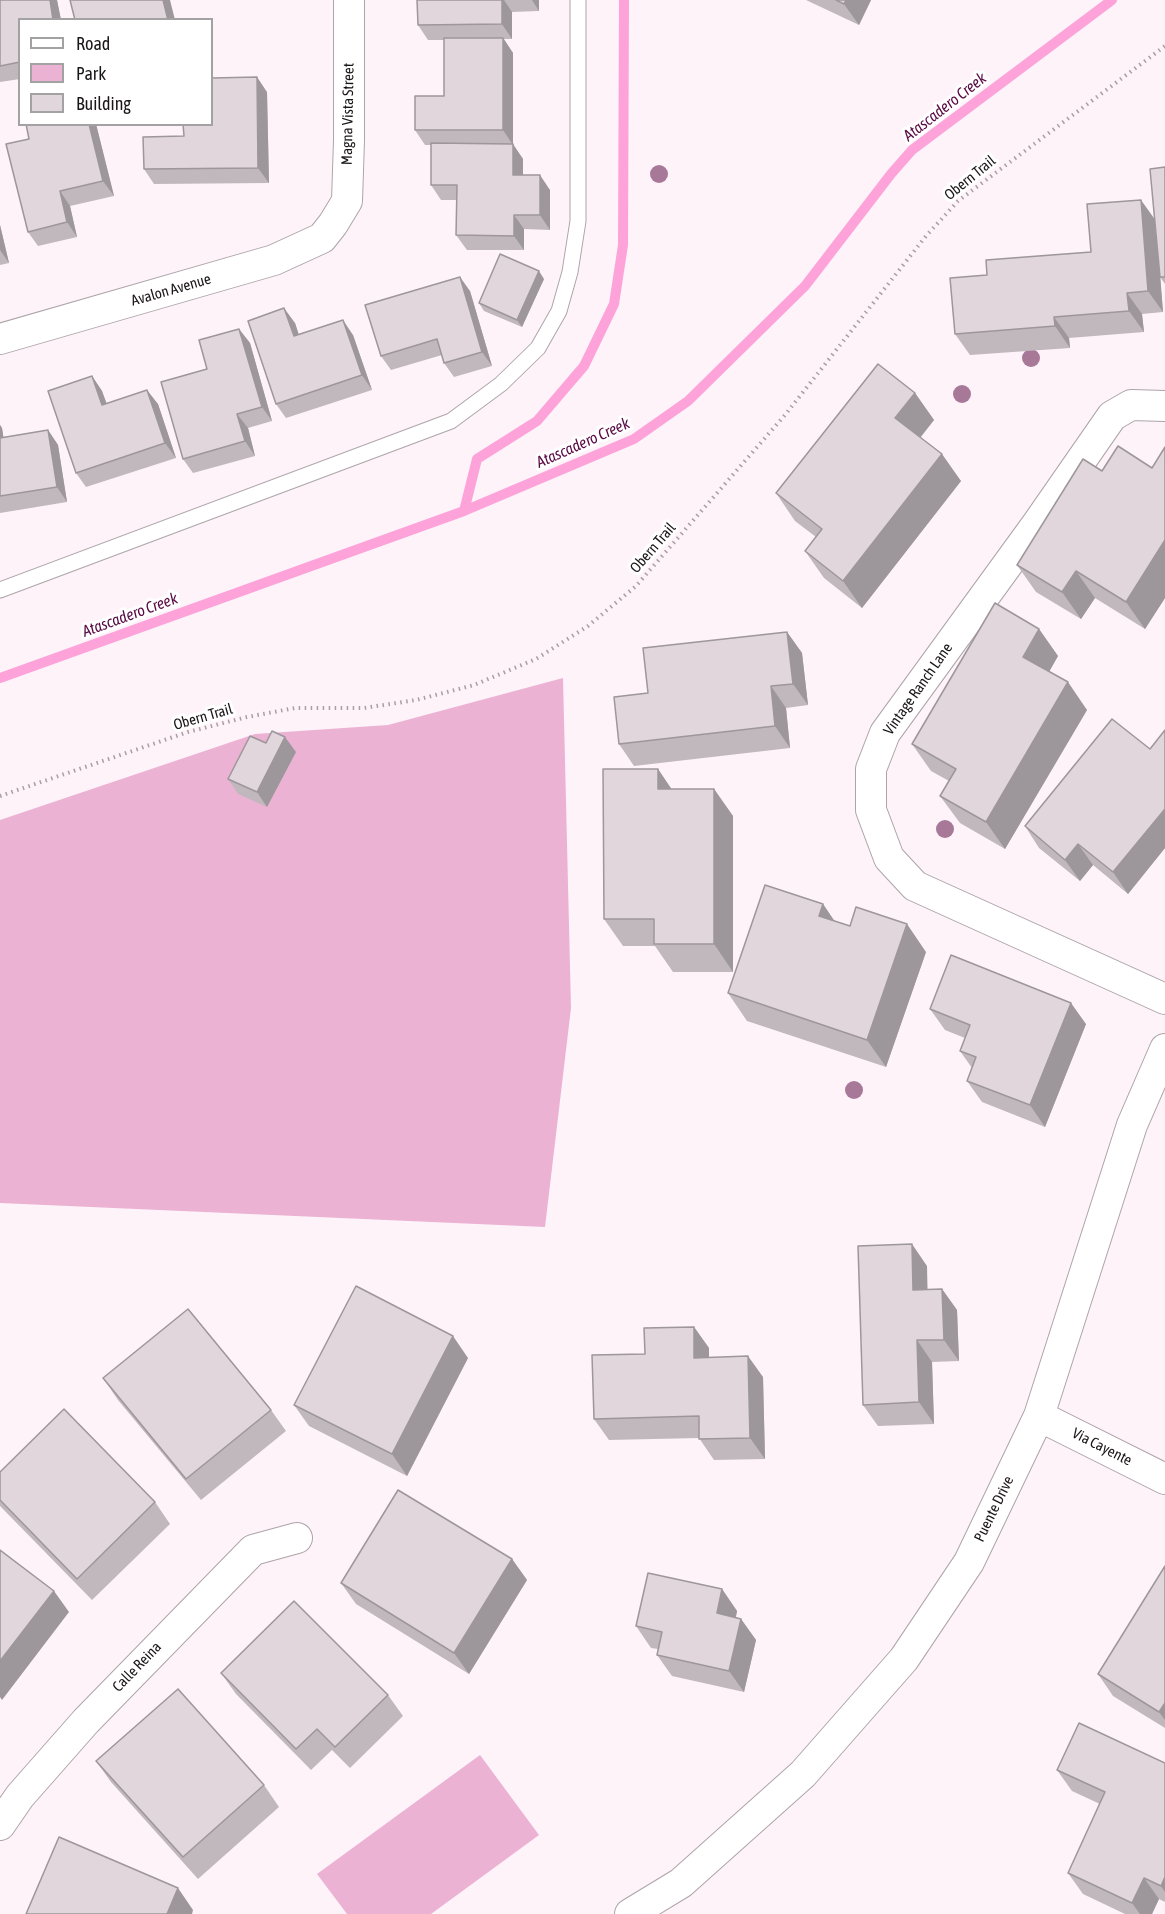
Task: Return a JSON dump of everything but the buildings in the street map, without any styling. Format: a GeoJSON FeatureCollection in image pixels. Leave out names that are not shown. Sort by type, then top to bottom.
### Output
{"type":"FeatureCollection","features":[{"type":"Feature","properties":{"kind":"street","name":"Magna Vista Street"},"geometry":{"type":"LineString","coordinates":[[333,224],[346,201],[349,140],[349,0]]}},
{"type":"Feature","properties":{"kind":"street","name":"Avalon Avenue"},"geometry":{"type":"LineString","coordinates":[[0,339],[274,260],[322,238],[333,224]]}},
{"type":"Feature","properties":{"kind":"street","name":"Vintage Ranch Lane"},"geometry":{"type":"LineString","coordinates":[[1165,406],[1131,405],[1112,416],[1037,524],[885,733],[871,769],[871,810],[889,858],[915,886],[1165,999]]}},
{"type":"Feature","properties":{"kind":"street","name":"Puente Drive"},"geometry":{"type":"LineString","coordinates":[[630,1914],[681,1883],[803,1774],[904,1659],[969,1562],[1039,1416],[1132,1125],[1165,1049]]}},
{"type":"Feature","properties":{"kind":"street","name":"Via Cayente"},"geometry":{"type":"LineString","coordinates":[[1039,1416],[1165,1479]]}},
{"type":"Feature","properties":{"kind":"street","name":"Calle Reina"},"geometry":{"type":"LineString","coordinates":[[0,1825],[10,1789],[86,1721],[253,1551],[297,1538]]}},
{"type":"Feature","properties":{"kind":"lane"},"geometry":{"type":"LineString","coordinates":[[0,590],[451,421],[501,384],[538,348],[559,311],[570,272],[578,221],[578,0]]}},
{"type":"Feature","properties":{"kind":"path","name":"Obern Trail"},"geometry":{"type":"LineString","coordinates":[[0,796],[188,732],[247,717],[295,708],[364,708],[416,700],[474,685],[536,659],[588,626],[636,586],[738,469],[785,415],[926,236],[958,201],[1165,46]]}},
{"type":"Feature","properties":{"kind":"green space"},"geometry":{"type":"Polygon","coordinates":[[[563,678],[571,1008],[545,1227],[0,1203],[0,820],[255,734],[388,725],[563,678]]]}},
{"type":"Feature","properties":{"kind":"green space"},"geometry":{"type":"Polygon","coordinates":[[[480,1755],[539,1835],[431,1914],[347,1914],[317,1874],[480,1755]]]}},
{"type":"Feature","properties":{"kind":"waterway"},"geometry":{"type":"LineString","coordinates":[[464,511],[477,459],[537,421],[584,366],[614,304],[623,245],[624,0]]}},
{"type":"Feature","properties":{"kind":"waterway","name":"Atascadero Creek"},"geometry":{"type":"LineString","coordinates":[[0,678],[464,511],[634,439],[688,401],[805,286],[912,150],[1112,0]]}}]}
